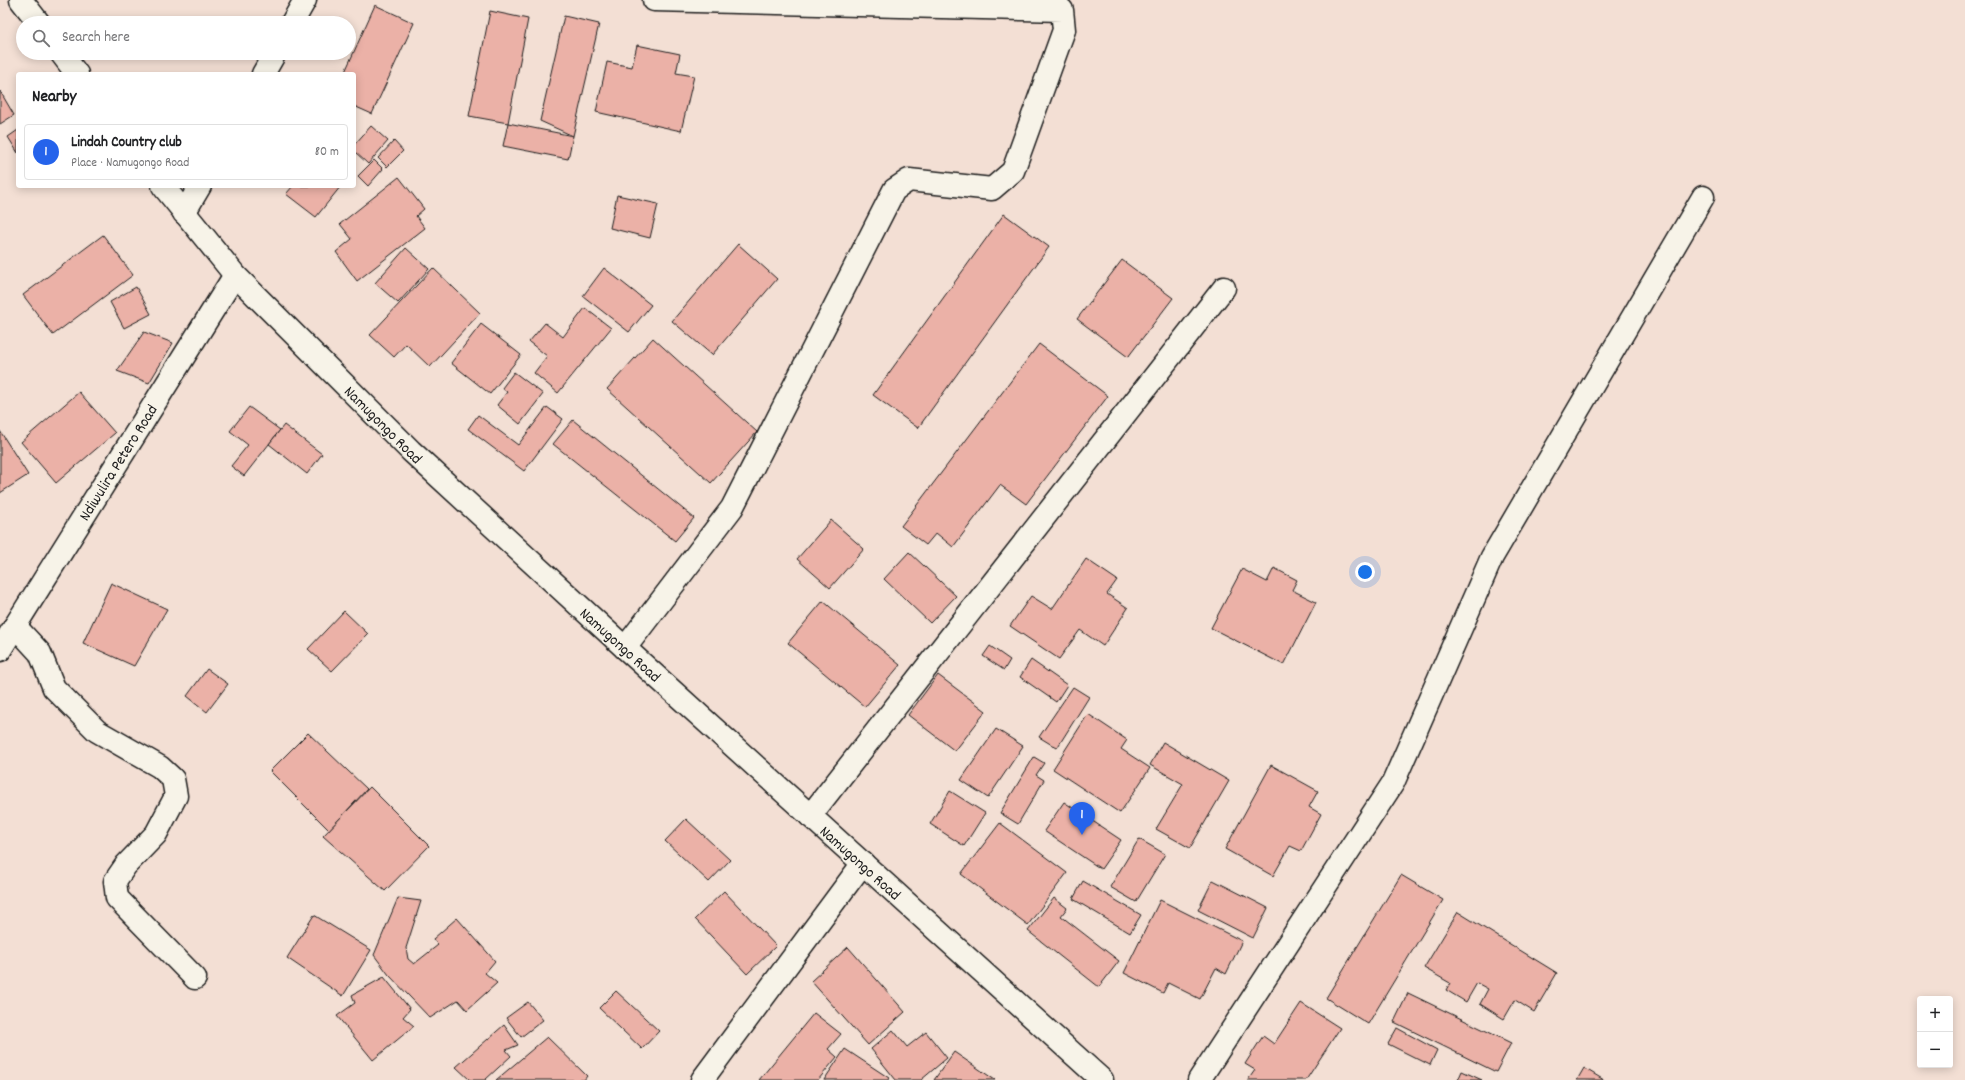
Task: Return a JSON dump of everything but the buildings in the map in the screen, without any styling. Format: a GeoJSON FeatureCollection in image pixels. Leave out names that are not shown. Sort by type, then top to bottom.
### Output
{"type":"FeatureCollection","features":[{"type":"Feature","properties":{"kind":"street"},"geometry":{"type":"LineString","coordinates":[[21,0],[33,16]]}},
{"type":"Feature","properties":{"kind":"street"},"geometry":{"type":"LineString","coordinates":[[296,16],[305,0]]}},
{"type":"Feature","properties":{"kind":"street"},"geometry":{"type":"LineString","coordinates":[[625,648],[732,508],[894,190],[909,180],[992,190],[1013,172],[1064,30],[1062,10],[654,0]]}},
{"type":"Feature","properties":{"kind":"street"},"geometry":{"type":"LineString","coordinates":[[66,60],[75,72]]}},
{"type":"Feature","properties":{"kind":"street"},"geometry":{"type":"LineString","coordinates":[[264,72],[271,60]]}},
{"type":"Feature","properties":{"kind":"street","name":"Namugongo Road"},"geometry":{"type":"LineString","coordinates":[[165,188],[235,274],[411,451],[625,648],[1102,1080]]}},
{"type":"Feature","properties":{"kind":"street"},"geometry":{"type":"LineString","coordinates":[[184,213],[199,188]]}},
{"type":"Feature","properties":{"kind":"street"},"geometry":{"type":"LineString","coordinates":[[1199,1080],[1394,783],[1492,557],[1703,197]]}},
{"type":"Feature","properties":{"kind":"street","name":"Ndiwulira Petero Road"},"geometry":{"type":"LineString","coordinates":[[0,650],[235,274]]}},
{"type":"Feature","properties":{"kind":"street"},"geometry":{"type":"LineString","coordinates":[[810,816],[1224,288]]}},
{"type":"Feature","properties":{"kind":"street"},"geometry":{"type":"LineString","coordinates":[[15,626],[40,653],[54,688],[97,732],[160,767],[173,779],[176,796],[156,834],[126,865],[115,881],[115,887],[117,898],[196,978]]}},
{"type":"Feature","properties":{"kind":"street"},"geometry":{"type":"LineString","coordinates":[[702,1080],[863,863]]}},
{"type":"Feature","properties":{"kind":"place","name":"Lindah Country club"},"geometry":{"type":"Point","coordinates":[1082,835]}}]}
